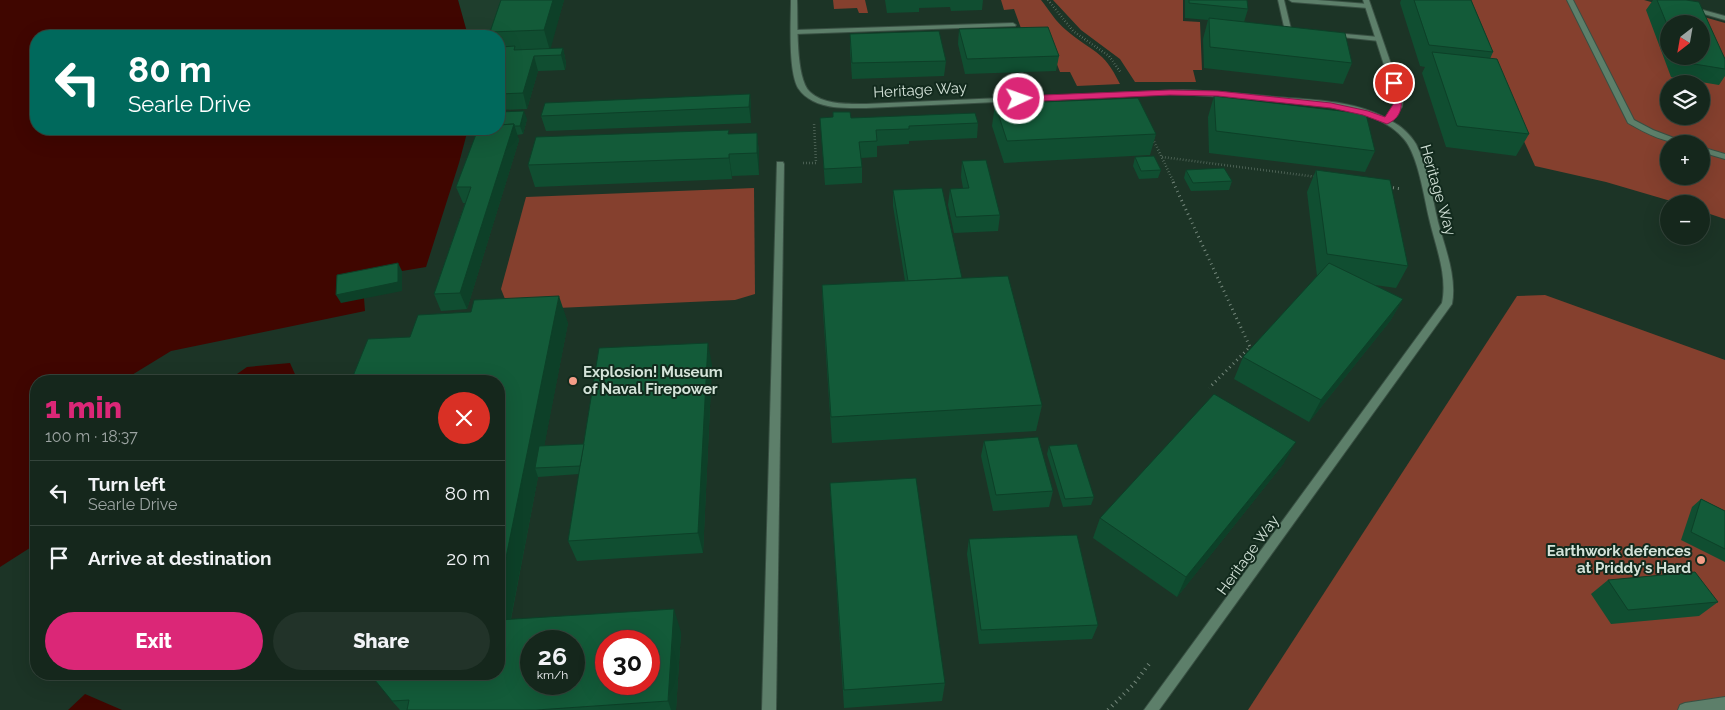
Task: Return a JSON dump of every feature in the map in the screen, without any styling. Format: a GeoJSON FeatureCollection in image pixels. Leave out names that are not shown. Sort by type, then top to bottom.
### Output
{"type":"FeatureCollection","features":[{"type":"Feature","properties":{"kind":"street"},"geometry":{"type":"LineString","coordinates":[[794,0],[800,86],[812,97]]}},
{"type":"Feature","properties":{"kind":"street"},"geometry":{"type":"LineString","coordinates":[[1281,0],[1288,31],[1306,33]]}},
{"type":"Feature","properties":{"kind":"street"},"geometry":{"type":"LineString","coordinates":[[1292,0],[1367,3],[1399,99],[1398,108],[1387,121]]}},
{"type":"Feature","properties":{"kind":"street"},"geometry":{"type":"LineString","coordinates":[[1570,0],[1631,121],[1660,135]]}},
{"type":"Feature","properties":{"kind":"street"},"geometry":{"type":"LineString","coordinates":[[1680,5],[1725,18]]}},
{"type":"Feature","properties":{"kind":"street"},"geometry":{"type":"LineString","coordinates":[[795,32],[1013,24]]}},
{"type":"Feature","properties":{"kind":"street"},"geometry":{"type":"LineString","coordinates":[[1324,34],[1379,39]]}},
{"type":"Feature","properties":{"kind":"street","name":"Heritage Way"},"geometry":{"type":"LineString","coordinates":[[812,97],[835,104],[866,106],[1198,92],[1346,108],[1387,121],[1401,131],[1411,143],[1426,192],[1450,288],[1448,304],[1151,710]]}},
{"type":"Feature","properties":{"kind":"street"},"geometry":{"type":"LineString","coordinates":[[1710,152],[1725,157]]}},
{"type":"Feature","properties":{"kind":"street"},"geometry":{"type":"LineString","coordinates":[[769,710],[780,164]]}},
{"type":"Feature","properties":{"kind":"street"},"geometry":{"type":"LineString","coordinates":[[1685,710],[1725,704]]}},
{"type":"Feature","properties":{"kind":"path"},"geometry":{"type":"LineString","coordinates":[[1048,0],[1073,30],[1109,56],[1119,70],[1130,95]]}},
{"type":"Feature","properties":{"kind":"path"},"geometry":{"type":"LineString","coordinates":[[780,164],[816,163],[812,97]]}},
{"type":"Feature","properties":{"kind":"path"},"geometry":{"type":"LineString","coordinates":[[1149,131],[1250,347],[1209,388]]}},
{"type":"Feature","properties":{"kind":"path"},"geometry":{"type":"LineString","coordinates":[[1162,157],[1326,179]]}},
{"type":"Feature","properties":{"kind":"path"},"geometry":{"type":"LineString","coordinates":[[1400,180],[1405,198]]}},
{"type":"Feature","properties":{"kind":"path"},"geometry":{"type":"LineString","coordinates":[[1384,186],[1426,192]]}},
{"type":"Feature","properties":{"kind":"shaded area"},"geometry":{"type":"Polygon","coordinates":[[[0,0],[458,0],[466,30],[30,30],[30,135],[466,135],[426,267],[402,271],[364,298],[365,311],[171,351],[132,375],[30,375],[30,548],[0,567],[0,0]]]}},
{"type":"Feature","properties":{"kind":"shaded area"},"geometry":{"type":"Polygon","coordinates":[[[458,0],[542,0],[505,31],[466,30],[458,0]]]}},
{"type":"Feature","properties":{"kind":"shaded area"},"geometry":{"type":"Polygon","coordinates":[[[833,0],[865,0],[868,13],[859,13],[857,8],[834,9],[833,0]]]}},
{"type":"Feature","properties":{"kind":"shaded area"},"geometry":{"type":"Polygon","coordinates":[[[1001,0],[1041,0],[1062,27],[1103,58],[1120,84],[1077,86],[1070,72],[1060,72],[1048,41],[1026,42],[1014,9],[1004,10],[1001,0]]]}},
{"type":"Feature","properties":{"kind":"shaded area"},"geometry":{"type":"Polygon","coordinates":[[[1053,0],[1183,0],[1183,21],[1200,22],[1202,70],[1193,70],[1196,82],[1135,82],[1120,59],[1081,30],[1053,0]]]}},
{"type":"Feature","properties":{"kind":"shaded area"},"geometry":{"type":"Polygon","coordinates":[[[1441,0],[1644,0],[1697,15],[1660,15],[1660,65],[1710,65],[1710,19],[1725,23],[1725,219],[1710,214],[1710,195],[1660,195],[1660,198],[1606,182],[1535,166],[1464,7],[1441,0]]]}},
{"type":"Feature","properties":{"kind":"shaded area"},"geometry":{"type":"Polygon","coordinates":[[[754,188],[755,294],[735,300],[535,309],[505,299],[501,289],[526,197],[754,188]]]}},
{"type":"Feature","properties":{"kind":"shaded area"},"geometry":{"type":"Polygon","coordinates":[[[1545,295],[1725,360],[1725,710],[1248,710],[1517,296],[1545,295]]]}},
{"type":"Feature","properties":{"kind":"shaded area"},"geometry":{"type":"Polygon","coordinates":[[[290,363],[295,375],[236,375],[247,367],[290,363]]]}},
{"type":"Feature","properties":{"kind":"shaded area"},"geometry":{"type":"Polygon","coordinates":[[[85,694],[122,710],[68,710],[85,694]]]}},
{"type":"Feature","properties":{"kind":"building"},"geometry":{"type":"Polygon","coordinates":[[[501,0],[553,0],[544,30],[491,30],[501,0]]]}},
{"type":"Feature","properties":{"kind":"building"},"geometry":{"type":"Polygon","coordinates":[[[1189,0],[1247,0],[1248,9],[1189,3],[1189,0]]]}},
{"type":"Feature","properties":{"kind":"building"},"geometry":{"type":"Polygon","coordinates":[[[1414,0],[1471,0],[1493,52],[1429,45],[1414,0]]]}},
{"type":"Feature","properties":{"kind":"building"},"geometry":{"type":"Polygon","coordinates":[[[1657,0],[1699,2],[1705,15],[1663,15],[1657,0]]]}},
{"type":"Feature","properties":{"kind":"building"},"geometry":{"type":"Polygon","coordinates":[[[1209,18],[1345,33],[1352,63],[1210,47],[1209,18]]]}},
{"type":"Feature","properties":{"kind":"building"},"geometry":{"type":"Polygon","coordinates":[[[1710,26],[1725,59],[1725,69],[1700,65],[1710,65],[1710,26]]]}},
{"type":"Feature","properties":{"kind":"building"},"geometry":{"type":"Polygon","coordinates":[[[1048,27],[1059,56],[967,59],[959,29],[1048,27]]]}},
{"type":"Feature","properties":{"kind":"building"},"geometry":{"type":"Polygon","coordinates":[[[939,31],[946,61],[852,63],[850,34],[939,31]]]}},
{"type":"Feature","properties":{"kind":"building"},"geometry":{"type":"Polygon","coordinates":[[[515,46],[514,50],[563,48],[561,55],[534,56],[523,93],[505,94],[505,47],[515,46]]]}},
{"type":"Feature","properties":{"kind":"building"},"geometry":{"type":"Polygon","coordinates":[[[1432,52],[1497,59],[1529,134],[1457,126],[1432,52]]]}},
{"type":"Feature","properties":{"kind":"building"},"geometry":{"type":"Polygon","coordinates":[[[750,94],[749,107],[541,116],[545,103],[750,94]]]}},
{"type":"Feature","properties":{"kind":"building"},"geometry":{"type":"Polygon","coordinates":[[[1214,96],[1366,114],[1375,151],[1216,131],[1214,96]]]}},
{"type":"Feature","properties":{"kind":"building"},"geometry":{"type":"Polygon","coordinates":[[[1138,98],[1156,134],[1007,141],[995,104],[1138,98]]]}},
{"type":"Feature","properties":{"kind":"building"},"geometry":{"type":"Polygon","coordinates":[[[524,111],[520,126],[505,125],[505,112],[524,111]]]}},
{"type":"Feature","properties":{"kind":"building"},"geometry":{"type":"Polygon","coordinates":[[[833,112],[850,112],[851,118],[975,113],[978,123],[909,126],[909,129],[876,130],[877,141],[859,142],[862,167],[824,169],[820,118],[833,117],[833,112]]]}},
{"type":"Feature","properties":{"kind":"building"},"geometry":{"type":"Polygon","coordinates":[[[514,124],[460,293],[434,294],[471,187],[456,187],[476,135],[505,135],[505,125],[514,124]]]}},
{"type":"Feature","properties":{"kind":"building"},"geometry":{"type":"Polygon","coordinates":[[[729,130],[728,134],[757,133],[757,153],[729,154],[729,158],[528,165],[536,137],[729,130]]]}},
{"type":"Feature","properties":{"kind":"building"},"geometry":{"type":"Polygon","coordinates":[[[1154,156],[1161,170],[1141,171],[1135,157],[1154,156]]]}},
{"type":"Feature","properties":{"kind":"building"},"geometry":{"type":"Polygon","coordinates":[[[986,160],[1000,215],[956,217],[950,189],[969,188],[962,161],[986,160]]]}},
{"type":"Feature","properties":{"kind":"building"},"geometry":{"type":"Polygon","coordinates":[[[1224,168],[1232,181],[1193,183],[1186,170],[1224,168]]]}},
{"type":"Feature","properties":{"kind":"building"},"geometry":{"type":"Polygon","coordinates":[[[1316,170],[1390,180],[1408,266],[1327,254],[1316,170]]]}},
{"type":"Feature","properties":{"kind":"building"},"geometry":{"type":"Polygon","coordinates":[[[942,188],[962,278],[908,281],[893,190],[942,188]]]}},
{"type":"Feature","properties":{"kind":"building"},"geometry":{"type":"Polygon","coordinates":[[[398,263],[398,282],[336,295],[337,275],[398,263]]]}},
{"type":"Feature","properties":{"kind":"building"},"geometry":{"type":"Polygon","coordinates":[[[1329,263],[1403,299],[1321,400],[1243,357],[1329,263]]]}},
{"type":"Feature","properties":{"kind":"building"},"geometry":{"type":"Polygon","coordinates":[[[1008,276],[1042,405],[831,417],[822,285],[1008,276]]]}},
{"type":"Feature","properties":{"kind":"building"},"geometry":{"type":"Polygon","coordinates":[[[559,296],[505,562],[505,375],[353,375],[368,339],[410,337],[418,315],[471,312],[474,300],[559,296]]]}},
{"type":"Feature","properties":{"kind":"building"},"geometry":{"type":"Polygon","coordinates":[[[708,343],[698,533],[568,541],[599,348],[708,343]]]}},
{"type":"Feature","properties":{"kind":"building"},"geometry":{"type":"Polygon","coordinates":[[[1214,394],[1296,442],[1186,577],[1100,518],[1214,394]]]}},
{"type":"Feature","properties":{"kind":"building"},"geometry":{"type":"Polygon","coordinates":[[[1038,437],[1053,491],[996,495],[984,441],[1038,437]]]}},
{"type":"Feature","properties":{"kind":"building"},"geometry":{"type":"Polygon","coordinates":[[[584,444],[580,466],[535,468],[539,446],[584,444]]]}},
{"type":"Feature","properties":{"kind":"building"},"geometry":{"type":"Polygon","coordinates":[[[1077,444],[1094,497],[1065,499],[1049,446],[1077,444]]]}},
{"type":"Feature","properties":{"kind":"building"},"geometry":{"type":"Polygon","coordinates":[[[916,478],[945,683],[844,690],[830,483],[916,478]]]}},
{"type":"Feature","properties":{"kind":"building"},"geometry":{"type":"Polygon","coordinates":[[[1701,499],[1725,511],[1725,549],[1691,532],[1701,499]]]}},
{"type":"Feature","properties":{"kind":"building"},"geometry":{"type":"Polygon","coordinates":[[[1077,535],[1098,625],[981,630],[969,539],[1077,535]]]}},
{"type":"Feature","properties":{"kind":"building"},"geometry":{"type":"Polygon","coordinates":[[[1695,572],[1718,602],[1628,610],[1608,580],[1695,572]]]}},
{"type":"Feature","properties":{"kind":"building"},"geometry":{"type":"Polygon","coordinates":[[[674,609],[668,701],[536,710],[407,710],[409,700],[392,701],[375,680],[505,680],[505,620],[674,609]]]}},
{"type":"Feature","properties":{"kind":"place","name":"Explosion! Museum of Naval Firepower"},"geometry":{"type":"Point","coordinates":[573,381]}},
{"type":"Feature","properties":{"kind":"place","name":"Earthwork defences at Priddy's Hard"},"geometry":{"type":"Point","coordinates":[1701,560]}},
{"type":"Feature","properties":{"kind":"route"},"geometry":{"type":"LineString","coordinates":[[1019,99],[1185,92],[1331,105],[1365,113],[1387,121],[1398,108],[1399,103],[1394,83]]}}]}
